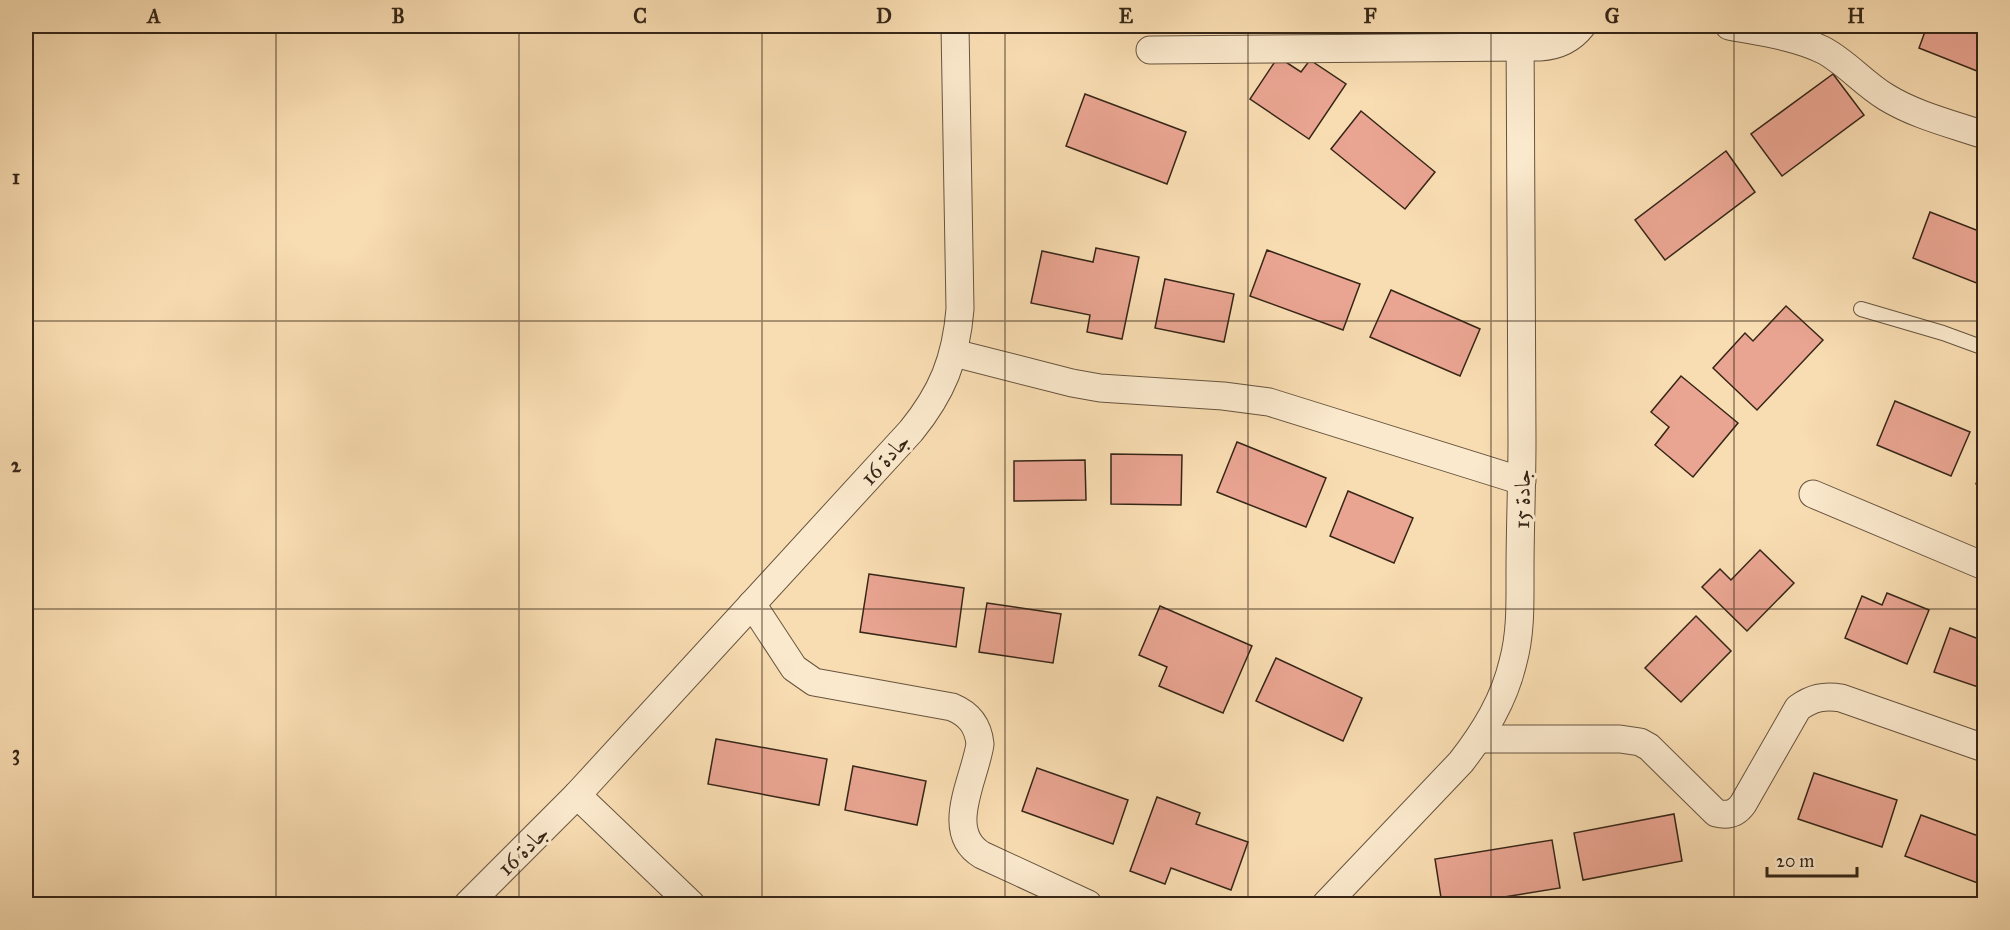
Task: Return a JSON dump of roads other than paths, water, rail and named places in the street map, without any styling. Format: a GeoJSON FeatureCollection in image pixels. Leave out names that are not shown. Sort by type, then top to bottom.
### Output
{"type":"FeatureCollection","features":[{"type":"Feature","properties":{"kind":"street","name":"جادة 16"},"geometry":{"type":"LineString","coordinates":[[468,904],[577,795],[930,408],[944,381],[954,353],[960,309],[955,26]]}},
{"type":"Feature","properties":{"kind":"street"},"geometry":{"type":"LineString","coordinates":[[1150,50],[1520,36],[1551,46],[1572,37],[1582,26]]}},
{"type":"Feature","properties":{"kind":"street"},"geometry":{"type":"LineString","coordinates":[[1729,26],[1793,39],[1822,50],[1846,64],[1885,97],[1912,110],[1984,135]]}},
{"type":"Feature","properties":{"kind":"street","name":"جادة 15"},"geometry":{"type":"LineString","coordinates":[[1326,904],[1461,762],[1479,739],[1498,706],[1514,661],[1520,601],[1522,482],[1520,36]]}},
{"type":"Feature","properties":{"kind":"street"},"geometry":{"type":"LineString","coordinates":[[954,353],[1081,385],[1223,396],[1269,402],[1522,482]]}},
{"type":"Feature","properties":{"kind":"street"},"geometry":{"type":"LineString","coordinates":[[1814,494],[1984,566]]}},
{"type":"Feature","properties":{"kind":"street"},"geometry":{"type":"LineString","coordinates":[[752,604],[794,668],[814,682],[952,707],[969,717],[979,734],[980,744],[962,819],[964,837],[968,844],[982,855],[1088,904]]}},
{"type":"Feature","properties":{"kind":"street"},"geometry":{"type":"LineString","coordinates":[[1479,739],[1620,739],[1640,742],[1656,753],[1716,813],[1728,815],[1743,804],[1798,708],[1818,697],[1840,698],[1984,748]]}},
{"type":"Feature","properties":{"kind":"street"},"geometry":{"type":"LineString","coordinates":[[577,795],[691,904]]}},
{"type":"Feature","properties":{"kind":"lane"},"geometry":{"type":"LineString","coordinates":[[1861,309],[1943,333],[1984,348]]}}]}
